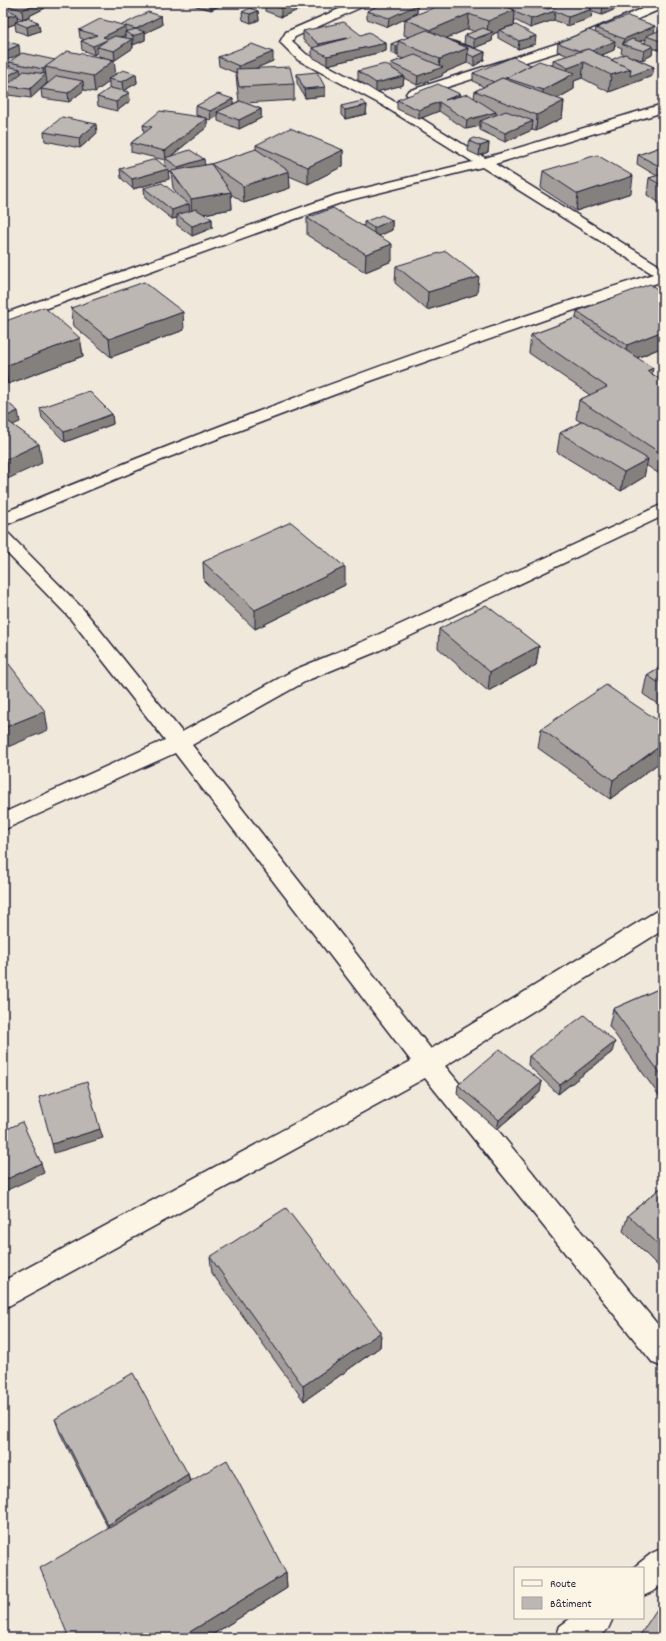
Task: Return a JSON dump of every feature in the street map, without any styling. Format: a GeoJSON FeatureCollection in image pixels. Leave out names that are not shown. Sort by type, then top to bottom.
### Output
{"type":"FeatureCollection","features":[{"type":"Feature","properties":{"kind":"street"},"geometry":{"type":"LineString","coordinates":[[362,3],[290,35],[286,42],[302,57],[386,102],[663,275]]}},
{"type":"Feature","properties":{"kind":"street"},"geometry":{"type":"LineString","coordinates":[[386,102],[569,44],[663,4]]}},
{"type":"Feature","properties":{"kind":"street"},"geometry":{"type":"LineString","coordinates":[[3,319],[284,216],[341,198],[483,163],[663,108]]}},
{"type":"Feature","properties":{"kind":"street"},"geometry":{"type":"LineString","coordinates":[[3,520],[178,447],[349,383],[562,308],[663,275]]}},
{"type":"Feature","properties":{"kind":"street"},"geometry":{"type":"LineString","coordinates":[[3,822],[180,743],[301,675],[375,643],[663,509]]}},
{"type":"Feature","properties":{"kind":"street"},"geometry":{"type":"LineString","coordinates":[[3,538],[76,613],[180,743],[428,1064],[663,1353]]}},
{"type":"Feature","properties":{"kind":"street"},"geometry":{"type":"LineString","coordinates":[[3,1296],[428,1064],[663,918]]}},
{"type":"Feature","properties":{"kind":"street"},"geometry":{"type":"LineString","coordinates":[[644,1579],[663,1564]]}},
{"type":"Feature","properties":{"kind":"street"},"geometry":{"type":"LineString","coordinates":[[572,1638],[596,1619]]}},
{"type":"Feature","properties":{"kind":"building"},"geometry":{"type":"Polygon","coordinates":[[[3,3],[37,3],[22,10],[3,3]]]}},
{"type":"Feature","properties":{"kind":"building"},"geometry":{"type":"Polygon","coordinates":[[[267,3],[295,3],[281,8],[267,3]]]}},
{"type":"Feature","properties":{"kind":"building"},"geometry":{"type":"Polygon","coordinates":[[[384,3],[412,3],[417,5],[389,18],[367,11],[384,3]]]}},
{"type":"Feature","properties":{"kind":"building"},"geometry":{"type":"Polygon","coordinates":[[[441,3],[497,3],[515,10],[488,21],[469,14],[431,30],[405,19],[443,4],[441,3]]]}},
{"type":"Feature","properties":{"kind":"building"},"geometry":{"type":"Polygon","coordinates":[[[497,3],[512,3],[506,6],[497,3]]]}},
{"type":"Feature","properties":{"kind":"building"},"geometry":{"type":"Polygon","coordinates":[[[520,3],[535,3],[548,9],[565,3],[579,3],[592,9],[568,17],[555,11],[531,19],[508,7],[520,3]]]}},
{"type":"Feature","properties":{"kind":"building"},"geometry":{"type":"Polygon","coordinates":[[[3,7],[17,14],[3,18],[3,7]]]}},
{"type":"Feature","properties":{"kind":"building"},"geometry":{"type":"Polygon","coordinates":[[[250,8],[258,11],[250,14],[242,12],[250,8]]]}},
{"type":"Feature","properties":{"kind":"building"},"geometry":{"type":"Polygon","coordinates":[[[148,12],[161,16],[136,29],[126,26],[103,37],[109,39],[115,36],[132,39],[114,51],[97,47],[107,40],[93,46],[81,41],[97,35],[79,30],[100,19],[122,25],[148,12]]]}},
{"type":"Feature","properties":{"kind":"building"},"geometry":{"type":"Polygon","coordinates":[[[628,16],[655,26],[624,39],[596,28],[628,16]]]}},
{"type":"Feature","properties":{"kind":"building"},"geometry":{"type":"Polygon","coordinates":[[[27,18],[38,22],[27,27],[15,22],[27,18]]]}},
{"type":"Feature","properties":{"kind":"building"},"geometry":{"type":"Polygon","coordinates":[[[344,22],[361,35],[369,32],[386,43],[327,56],[312,48],[352,37],[319,44],[303,31],[344,22]]]}},
{"type":"Feature","properties":{"kind":"building"},"geometry":{"type":"Polygon","coordinates":[[[516,25],[536,36],[519,41],[499,30],[516,25]]]}},
{"type":"Feature","properties":{"kind":"building"},"geometry":{"type":"Polygon","coordinates":[[[483,28],[493,32],[474,39],[465,35],[483,28]]]}},
{"type":"Feature","properties":{"kind":"building"},"geometry":{"type":"Polygon","coordinates":[[[136,29],[145,32],[133,36],[125,32],[136,29]]]}},
{"type":"Feature","properties":{"kind":"building"},"geometry":{"type":"Polygon","coordinates":[[[663,29],[663,42],[646,36],[663,29]]]}},
{"type":"Feature","properties":{"kind":"building"},"geometry":{"type":"Polygon","coordinates":[[[427,30],[468,48],[440,59],[398,41],[427,30]]]}},
{"type":"Feature","properties":{"kind":"building"},"geometry":{"type":"Polygon","coordinates":[[[589,30],[615,41],[592,51],[588,49],[580,51],[558,43],[589,30]]]}},
{"type":"Feature","properties":{"kind":"building"},"geometry":{"type":"Polygon","coordinates":[[[632,39],[653,46],[644,51],[622,44],[632,39]]]}},
{"type":"Feature","properties":{"kind":"building"},"geometry":{"type":"Polygon","coordinates":[[[3,40],[19,45],[3,52],[3,40]]]}},
{"type":"Feature","properties":{"kind":"building"},"geometry":{"type":"Polygon","coordinates":[[[398,41],[398,45],[396,46],[391,44],[398,41]]]}},
{"type":"Feature","properties":{"kind":"building"},"geometry":{"type":"Polygon","coordinates":[[[452,41],[485,52],[474,57],[468,54],[468,48],[452,41]]]}},
{"type":"Feature","properties":{"kind":"building"},"geometry":{"type":"Polygon","coordinates":[[[252,44],[273,52],[239,66],[218,57],[252,44]]]}},
{"type":"Feature","properties":{"kind":"building"},"geometry":{"type":"Polygon","coordinates":[[[588,49],[631,69],[611,75],[584,62],[568,68],[553,60],[588,49]]]}},
{"type":"Feature","properties":{"kind":"building"},"geometry":{"type":"Polygon","coordinates":[[[67,51],[114,60],[93,76],[45,67],[67,51]]]}},
{"type":"Feature","properties":{"kind":"building"},"geometry":{"type":"Polygon","coordinates":[[[22,53],[55,60],[43,69],[9,62],[22,53]]]}},
{"type":"Feature","properties":{"kind":"building"},"geometry":{"type":"Polygon","coordinates":[[[625,54],[654,67],[630,76],[631,69],[611,60],[625,54]]]}},
{"type":"Feature","properties":{"kind":"building"},"geometry":{"type":"Polygon","coordinates":[[[415,55],[443,67],[418,76],[391,63],[415,55]]]}},
{"type":"Feature","properties":{"kind":"building"},"geometry":{"type":"Polygon","coordinates":[[[513,57],[531,65],[510,76],[494,82],[473,73],[513,57]]]}},
{"type":"Feature","properties":{"kind":"building"},"geometry":{"type":"Polygon","coordinates":[[[539,61],[575,73],[543,90],[506,78],[539,61]]]}},
{"type":"Feature","properties":{"kind":"building"},"geometry":{"type":"Polygon","coordinates":[[[385,64],[404,76],[376,83],[358,71],[385,64]]]}},
{"type":"Feature","properties":{"kind":"building"},"geometry":{"type":"Polygon","coordinates":[[[3,65],[20,69],[6,77],[3,77],[3,65]]]}},
{"type":"Feature","properties":{"kind":"building"},"geometry":{"type":"Polygon","coordinates":[[[290,67],[294,84],[239,87],[236,69],[290,67]]]}},
{"type":"Feature","properties":{"kind":"building"},"geometry":{"type":"Polygon","coordinates":[[[123,70],[136,74],[122,82],[108,79],[123,70]]]}},
{"type":"Feature","properties":{"kind":"building"},"geometry":{"type":"Polygon","coordinates":[[[24,71],[46,74],[30,89],[6,86],[24,71]]]}},
{"type":"Feature","properties":{"kind":"building"},"geometry":{"type":"Polygon","coordinates":[[[317,72],[325,87],[304,89],[297,74],[317,72]]]}},
{"type":"Feature","properties":{"kind":"building"},"geometry":{"type":"Polygon","coordinates":[[[57,76],[83,81],[68,93],[41,89],[57,76]]]}},
{"type":"Feature","properties":{"kind":"building"},"geometry":{"type":"Polygon","coordinates":[[[502,78],[564,101],[537,115],[475,91],[502,78]]]}},
{"type":"Feature","properties":{"kind":"building"},"geometry":{"type":"Polygon","coordinates":[[[438,84],[460,94],[445,100],[468,94],[496,112],[467,120],[439,102],[419,110],[397,100],[438,84]]]}},
{"type":"Feature","properties":{"kind":"building"},"geometry":{"type":"Polygon","coordinates":[[[110,88],[129,92],[116,102],[97,97],[110,88]]]}},
{"type":"Feature","properties":{"kind":"building"},"geometry":{"type":"Polygon","coordinates":[[[218,94],[233,99],[210,111],[196,106],[218,94]]]}},
{"type":"Feature","properties":{"kind":"building"},"geometry":{"type":"Polygon","coordinates":[[[240,101],[261,109],[239,120],[217,112],[240,101]]]}},
{"type":"Feature","properties":{"kind":"building"},"geometry":{"type":"Polygon","coordinates":[[[362,101],[367,105],[345,110],[341,106],[362,101]]]}},
{"type":"Feature","properties":{"kind":"building"},"geometry":{"type":"Polygon","coordinates":[[[160,111],[207,118],[165,151],[131,143],[152,127],[143,125],[160,111]]]}},
{"type":"Feature","properties":{"kind":"building"},"geometry":{"type":"Polygon","coordinates":[[[506,111],[533,121],[505,133],[480,121],[506,111]]]}},
{"type":"Feature","properties":{"kind":"building"},"geometry":{"type":"Polygon","coordinates":[[[62,117],[96,124],[79,138],[44,132],[62,117]]]}},
{"type":"Feature","properties":{"kind":"building"},"geometry":{"type":"Polygon","coordinates":[[[290,128],[343,150],[308,167],[256,145],[290,128]]]}},
{"type":"Feature","properties":{"kind":"building"},"geometry":{"type":"Polygon","coordinates":[[[474,138],[489,143],[480,146],[469,141],[474,138]]]}},
{"type":"Feature","properties":{"kind":"building"},"geometry":{"type":"Polygon","coordinates":[[[663,146],[663,168],[638,155],[663,146]]]}},
{"type":"Feature","properties":{"kind":"building"},"geometry":{"type":"Polygon","coordinates":[[[256,149],[289,171],[243,186],[211,164],[256,149]]]}},
{"type":"Feature","properties":{"kind":"building"},"geometry":{"type":"Polygon","coordinates":[[[190,150],[204,159],[178,167],[165,158],[190,150]]]}},
{"type":"Feature","properties":{"kind":"building"},"geometry":{"type":"Polygon","coordinates":[[[597,155],[633,176],[578,194],[543,171],[597,155]]]}},
{"type":"Feature","properties":{"kind":"building"},"geometry":{"type":"Polygon","coordinates":[[[156,159],[168,169],[132,179],[120,169],[156,159]]]}},
{"type":"Feature","properties":{"kind":"building"},"geometry":{"type":"Polygon","coordinates":[[[211,164],[231,192],[191,199],[171,171],[211,164]]]}},
{"type":"Feature","properties":{"kind":"building"},"geometry":{"type":"Polygon","coordinates":[[[663,174],[663,186],[649,178],[663,174]]]}},
{"type":"Feature","properties":{"kind":"building"},"geometry":{"type":"Polygon","coordinates":[[[162,183],[189,204],[172,210],[144,188],[162,183]]]}},
{"type":"Feature","properties":{"kind":"building"},"geometry":{"type":"Polygon","coordinates":[[[333,208],[392,244],[366,254],[307,218],[333,208]]]}},
{"type":"Feature","properties":{"kind":"building"},"geometry":{"type":"Polygon","coordinates":[[[196,209],[212,219],[192,226],[177,215],[196,209]]]}},
{"type":"Feature","properties":{"kind":"building"},"geometry":{"type":"Polygon","coordinates":[[[382,215],[392,220],[374,228],[364,222],[382,215]]]}},
{"type":"Feature","properties":{"kind":"building"},"geometry":{"type":"Polygon","coordinates":[[[446,251],[479,277],[428,292],[396,266],[446,251]]]}},
{"type":"Feature","properties":{"kind":"building"},"geometry":{"type":"Polygon","coordinates":[[[144,282],[183,312],[109,339],[71,308],[144,282]]]}},
{"type":"Feature","properties":{"kind":"building"},"geometry":{"type":"Polygon","coordinates":[[[650,284],[663,293],[663,331],[627,345],[577,311],[650,284]]]}},
{"type":"Feature","properties":{"kind":"building"},"geometry":{"type":"Polygon","coordinates":[[[44,307],[80,338],[5,366],[3,364],[3,322],[44,307]]]}},
{"type":"Feature","properties":{"kind":"building"},"geometry":{"type":"Polygon","coordinates":[[[576,318],[653,368],[647,371],[663,381],[662,454],[579,400],[607,387],[531,335],[576,318]]]}},
{"type":"Feature","properties":{"kind":"building"},"geometry":{"type":"Polygon","coordinates":[[[89,391],[112,414],[64,432],[40,408],[89,391]]]}},
{"type":"Feature","properties":{"kind":"building"},"geometry":{"type":"Polygon","coordinates":[[[3,399],[18,411],[3,418],[3,399]]]}},
{"type":"Feature","properties":{"kind":"building"},"geometry":{"type":"Polygon","coordinates":[[[583,421],[648,459],[624,472],[560,433],[583,421]]]}},
{"type":"Feature","properties":{"kind":"building"},"geometry":{"type":"Polygon","coordinates":[[[9,422],[39,444],[3,461],[3,424],[9,422]]]}},
{"type":"Feature","properties":{"kind":"building"},"geometry":{"type":"Polygon","coordinates":[[[291,522],[345,567],[255,610],[203,562],[291,522]]]}},
{"type":"Feature","properties":{"kind":"building"},"geometry":{"type":"Polygon","coordinates":[[[486,605],[539,646],[490,672],[439,629],[486,605]]]}},
{"type":"Feature","properties":{"kind":"building"},"geometry":{"type":"Polygon","coordinates":[[[9,664],[45,711],[3,728],[3,667],[9,664]]]}},
{"type":"Feature","properties":{"kind":"building"},"geometry":{"type":"Polygon","coordinates":[[[663,665],[663,686],[647,675],[663,665]]]}},
{"type":"Feature","properties":{"kind":"building"},"geometry":{"type":"Polygon","coordinates":[[[606,685],[663,724],[663,744],[613,780],[541,729],[606,685]]]}},
{"type":"Feature","properties":{"kind":"building"},"geometry":{"type":"Polygon","coordinates":[[[663,987],[663,1077],[613,1009],[663,987]]]}},
{"type":"Feature","properties":{"kind":"building"},"geometry":{"type":"Polygon","coordinates":[[[584,1015],[615,1042],[560,1085],[529,1056],[584,1015]]]}},
{"type":"Feature","properties":{"kind":"building"},"geometry":{"type":"Polygon","coordinates":[[[500,1049],[542,1082],[499,1120],[458,1085],[500,1049]]]}},
{"type":"Feature","properties":{"kind":"building"},"geometry":{"type":"Polygon","coordinates":[[[87,1082],[100,1129],[52,1144],[39,1097],[87,1082]]]}},
{"type":"Feature","properties":{"kind":"building"},"geometry":{"type":"Polygon","coordinates":[[[22,1122],[41,1163],[3,1181],[3,1131],[22,1122]]]}},
{"type":"Feature","properties":{"kind":"building"},"geometry":{"type":"Polygon","coordinates":[[[663,1186],[663,1249],[628,1215],[663,1186]]]}},
{"type":"Feature","properties":{"kind":"building"},"geometry":{"type":"Polygon","coordinates":[[[286,1208],[381,1332],[303,1386],[210,1257],[286,1208]]]}},
{"type":"Feature","properties":{"kind":"building"},"geometry":{"type":"Polygon","coordinates":[[[133,1373],[188,1474],[108,1525],[55,1419],[133,1373]]]}},
{"type":"Feature","properties":{"kind":"building"},"geometry":{"type":"Polygon","coordinates":[[[227,1460],[286,1573],[180,1638],[69,1638],[40,1568],[227,1460]]]}},
{"type":"Feature","properties":{"kind":"building"},"geometry":{"type":"Polygon","coordinates":[[[659,1606],[663,1609],[663,1638],[638,1638],[659,1606]]]}}]}
